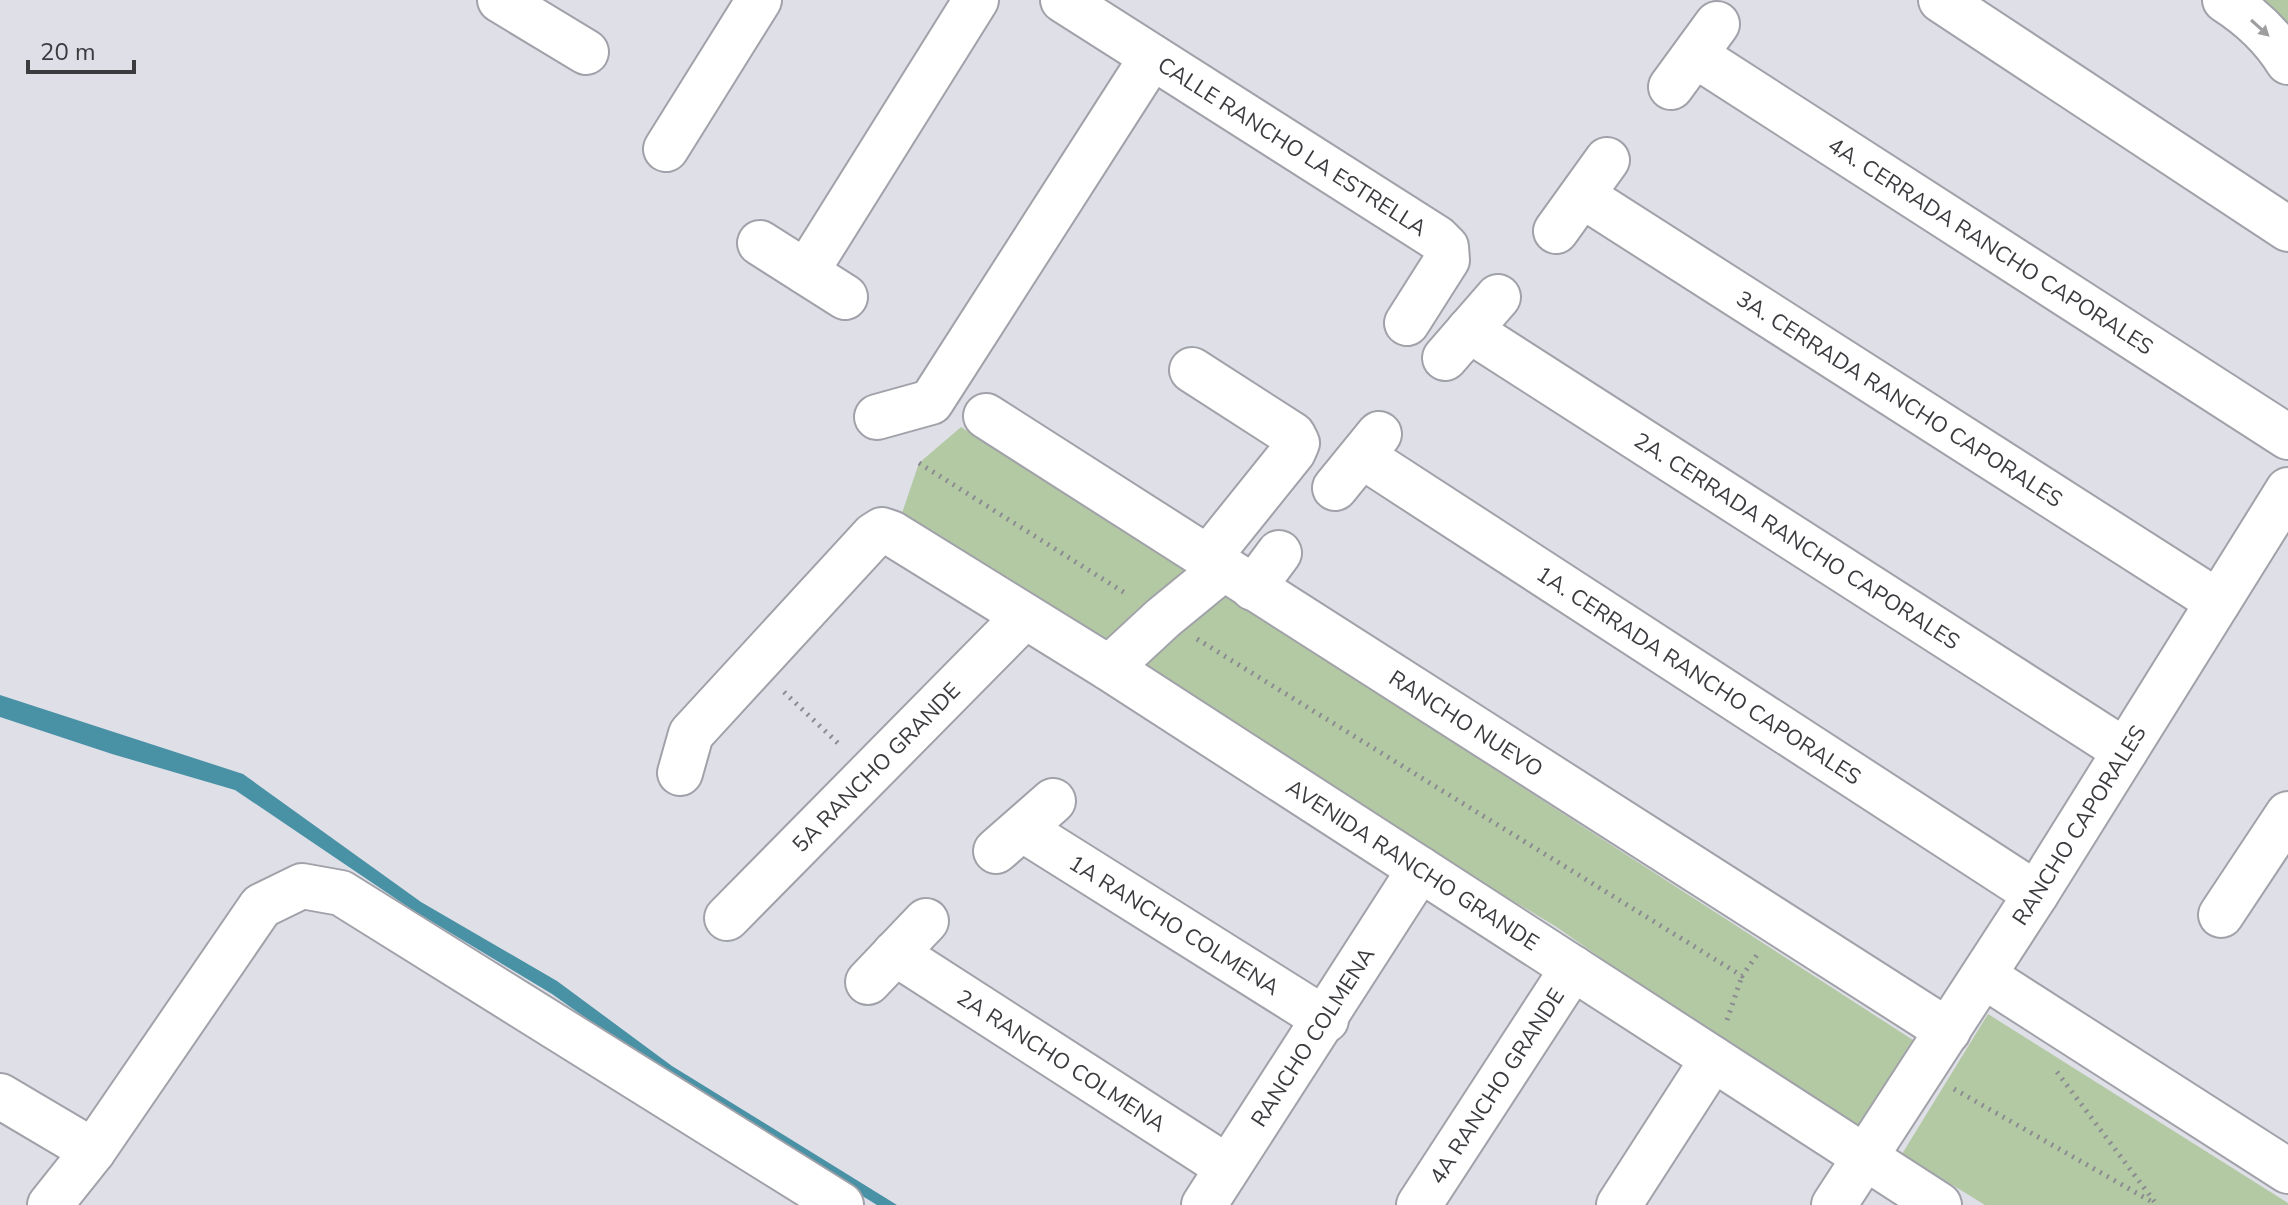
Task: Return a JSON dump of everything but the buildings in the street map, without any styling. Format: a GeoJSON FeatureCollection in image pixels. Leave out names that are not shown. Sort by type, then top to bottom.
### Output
{"type":"FeatureCollection","features":[{"type":"Feature","properties":{"kind":"street"},"geometry":{"type":"LineString","coordinates":[[666,149],[759,0]]}},
{"type":"Feature","properties":{"kind":"street"},"geometry":{"type":"LineString","coordinates":[[806,272],[976,0]]}},
{"type":"Feature","properties":{"kind":"street","name":"CALLE RANCHO LA ESTRELLA"},"geometry":{"type":"LineString","coordinates":[[1063,0],[1446,247],[1447,260],[1407,323]]}},
{"type":"Feature","properties":{"kind":"street"},"geometry":{"type":"LineString","coordinates":[[1941,0],[2288,229]]}},
{"type":"Feature","properties":{"kind":"street"},"geometry":{"type":"LineString","coordinates":[[2225,0],[2276,42],[2288,62]]}},
{"type":"Feature","properties":{"kind":"street"},"geometry":{"type":"LineString","coordinates":[[526,7],[586,52]]}},
{"type":"Feature","properties":{"kind":"street","name":"4A. CERRADA RANCHO CAPORALES"},"geometry":{"type":"LineString","coordinates":[[1694,55],[2288,437]]}},
{"type":"Feature","properties":{"kind":"street"},"geometry":{"type":"LineString","coordinates":[[877,417],[931,402],[1152,57]]}},
{"type":"Feature","properties":{"kind":"street"},"geometry":{"type":"LineString","coordinates":[[1556,231],[1607,160]]}},
{"type":"Feature","properties":{"kind":"street","name":"3A. CERRADA RANCHO CAPORALES"},"geometry":{"type":"LineString","coordinates":[[1583,196],[2218,602]]}},
{"type":"Feature","properties":{"kind":"street"},"geometry":{"type":"LineString","coordinates":[[760,243],[845,297]]}},
{"type":"Feature","properties":{"kind":"street","name":"2A. CERRADA RANCHO CAPORALES"},"geometry":{"type":"LineString","coordinates":[[1498,297],[1457,344],[2125,751]]}},
{"type":"Feature","properties":{"kind":"street"},"geometry":{"type":"LineString","coordinates":[[1192,370],[1293,435],[1297,443],[1228,572]]}},
{"type":"Feature","properties":{"kind":"street","name":"RANCHO NUEVO"},"geometry":{"type":"LineString","coordinates":[[986,416],[1948,1031]]}},
{"type":"Feature","properties":{"kind":"street","name":"1A. CERRADA RANCHO CAPORALES"},"geometry":{"type":"LineString","coordinates":[[1359,459],[2036,894]]}},
{"type":"Feature","properties":{"kind":"street","name":"RANCHO CAPORALES"},"geometry":{"type":"LineString","coordinates":[[1834,1205],[1984,976],[2288,490]]}},
{"type":"Feature","properties":{"kind":"street","name":"AVENIDA RANCHO GRANDE"},"geometry":{"type":"LineString","coordinates":[[754,664],[874,535],[882,530],[891,533],[1109,668],[1939,1205]]}},
{"type":"Feature","properties":{"kind":"street"},"geometry":{"type":"LineString","coordinates":[[1109,668],[1163,618],[1228,572],[1279,553]]}},
{"type":"Feature","properties":{"kind":"street","name":"5A RANCHO GRANDE"},"geometry":{"type":"LineString","coordinates":[[727,918],[1024,617]]}},
{"type":"Feature","properties":{"kind":"street"},"geometry":{"type":"LineString","coordinates":[[680,773],[691,734],[754,664]]}},
{"type":"Feature","properties":{"kind":"street"},"geometry":{"type":"LineString","coordinates":[[2223,916],[2288,814]]}},
{"type":"Feature","properties":{"kind":"street","name":"1A RANCHO COLMENA"},"geometry":{"type":"LineString","coordinates":[[1024,827],[1326,1020]]}},
{"type":"Feature","properties":{"kind":"street","name":"RANCHO COLMENA"},"geometry":{"type":"LineString","coordinates":[[1204,1205],[1326,1020],[1420,869]]}},
{"type":"Feature","properties":{"kind":"street"},"geometry":{"type":"LineString","coordinates":[[50,1205],[93,1151],[261,906],[302,886],[341,893],[841,1205]]}},
{"type":"Feature","properties":{"kind":"street","name":"2A RANCHO COLMENA"},"geometry":{"type":"LineString","coordinates":[[926,921],[882,968],[1227,1167]]}},
{"type":"Feature","properties":{"kind":"street","name":"4A RANCHO GRANDE"},"geometry":{"type":"LineString","coordinates":[[1419,1205],[1573,968]]}},
{"type":"Feature","properties":{"kind":"street"},"geometry":{"type":"LineString","coordinates":[[1984,976],[2288,1171]]}},
{"type":"Feature","properties":{"kind":"street"},"geometry":{"type":"LineString","coordinates":[[1619,1205],[1713,1059]]}},
{"type":"Feature","properties":{"kind":"street"},"geometry":{"type":"LineString","coordinates":[[0,1096],[93,1151]]}},
{"type":"Feature","properties":{"kind":"path"},"geometry":{"type":"LineString","coordinates":[[919,463],[1163,618],[1742,976],[1778,923]]}},
{"type":"Feature","properties":{"kind":"path"},"geometry":{"type":"LineString","coordinates":[[754,664],[870,774]]}},
{"type":"Feature","properties":{"kind":"path"},"geometry":{"type":"LineString","coordinates":[[1922,1071],[2157,1205],[2051,1065]]}},
{"type":"Feature","properties":{"kind":"green space"},"geometry":{"type":"Polygon","coordinates":[[[2251,0],[2288,0],[2288,39],[2251,0]]]}},
{"type":"Feature","properties":{"kind":"green space"},"geometry":{"type":"Polygon","coordinates":[[[961,427],[1190,570],[1116,644],[1034,597],[902,513],[919,463],[961,427]]]}},
{"type":"Feature","properties":{"kind":"green space"},"geometry":{"type":"Polygon","coordinates":[[[1222,593],[1916,1042],[1857,1129],[1699,1026],[1555,926],[1439,857],[1144,665],[1222,593]]]}},
{"type":"Feature","properties":{"kind":"green space"},"geometry":{"type":"Polygon","coordinates":[[[1988,1014],[2288,1205],[1985,1205],[1902,1154],[1988,1014]]]}},
{"type":"Feature","properties":{"kind":"water"},"geometry":{"type":"Polygon","coordinates":[[[0,695],[243,774],[421,902],[557,981],[672,1066],[897,1205],[877,1205],[666,1075],[552,994],[411,909],[235,790],[0,717],[0,695]]]}}]}
